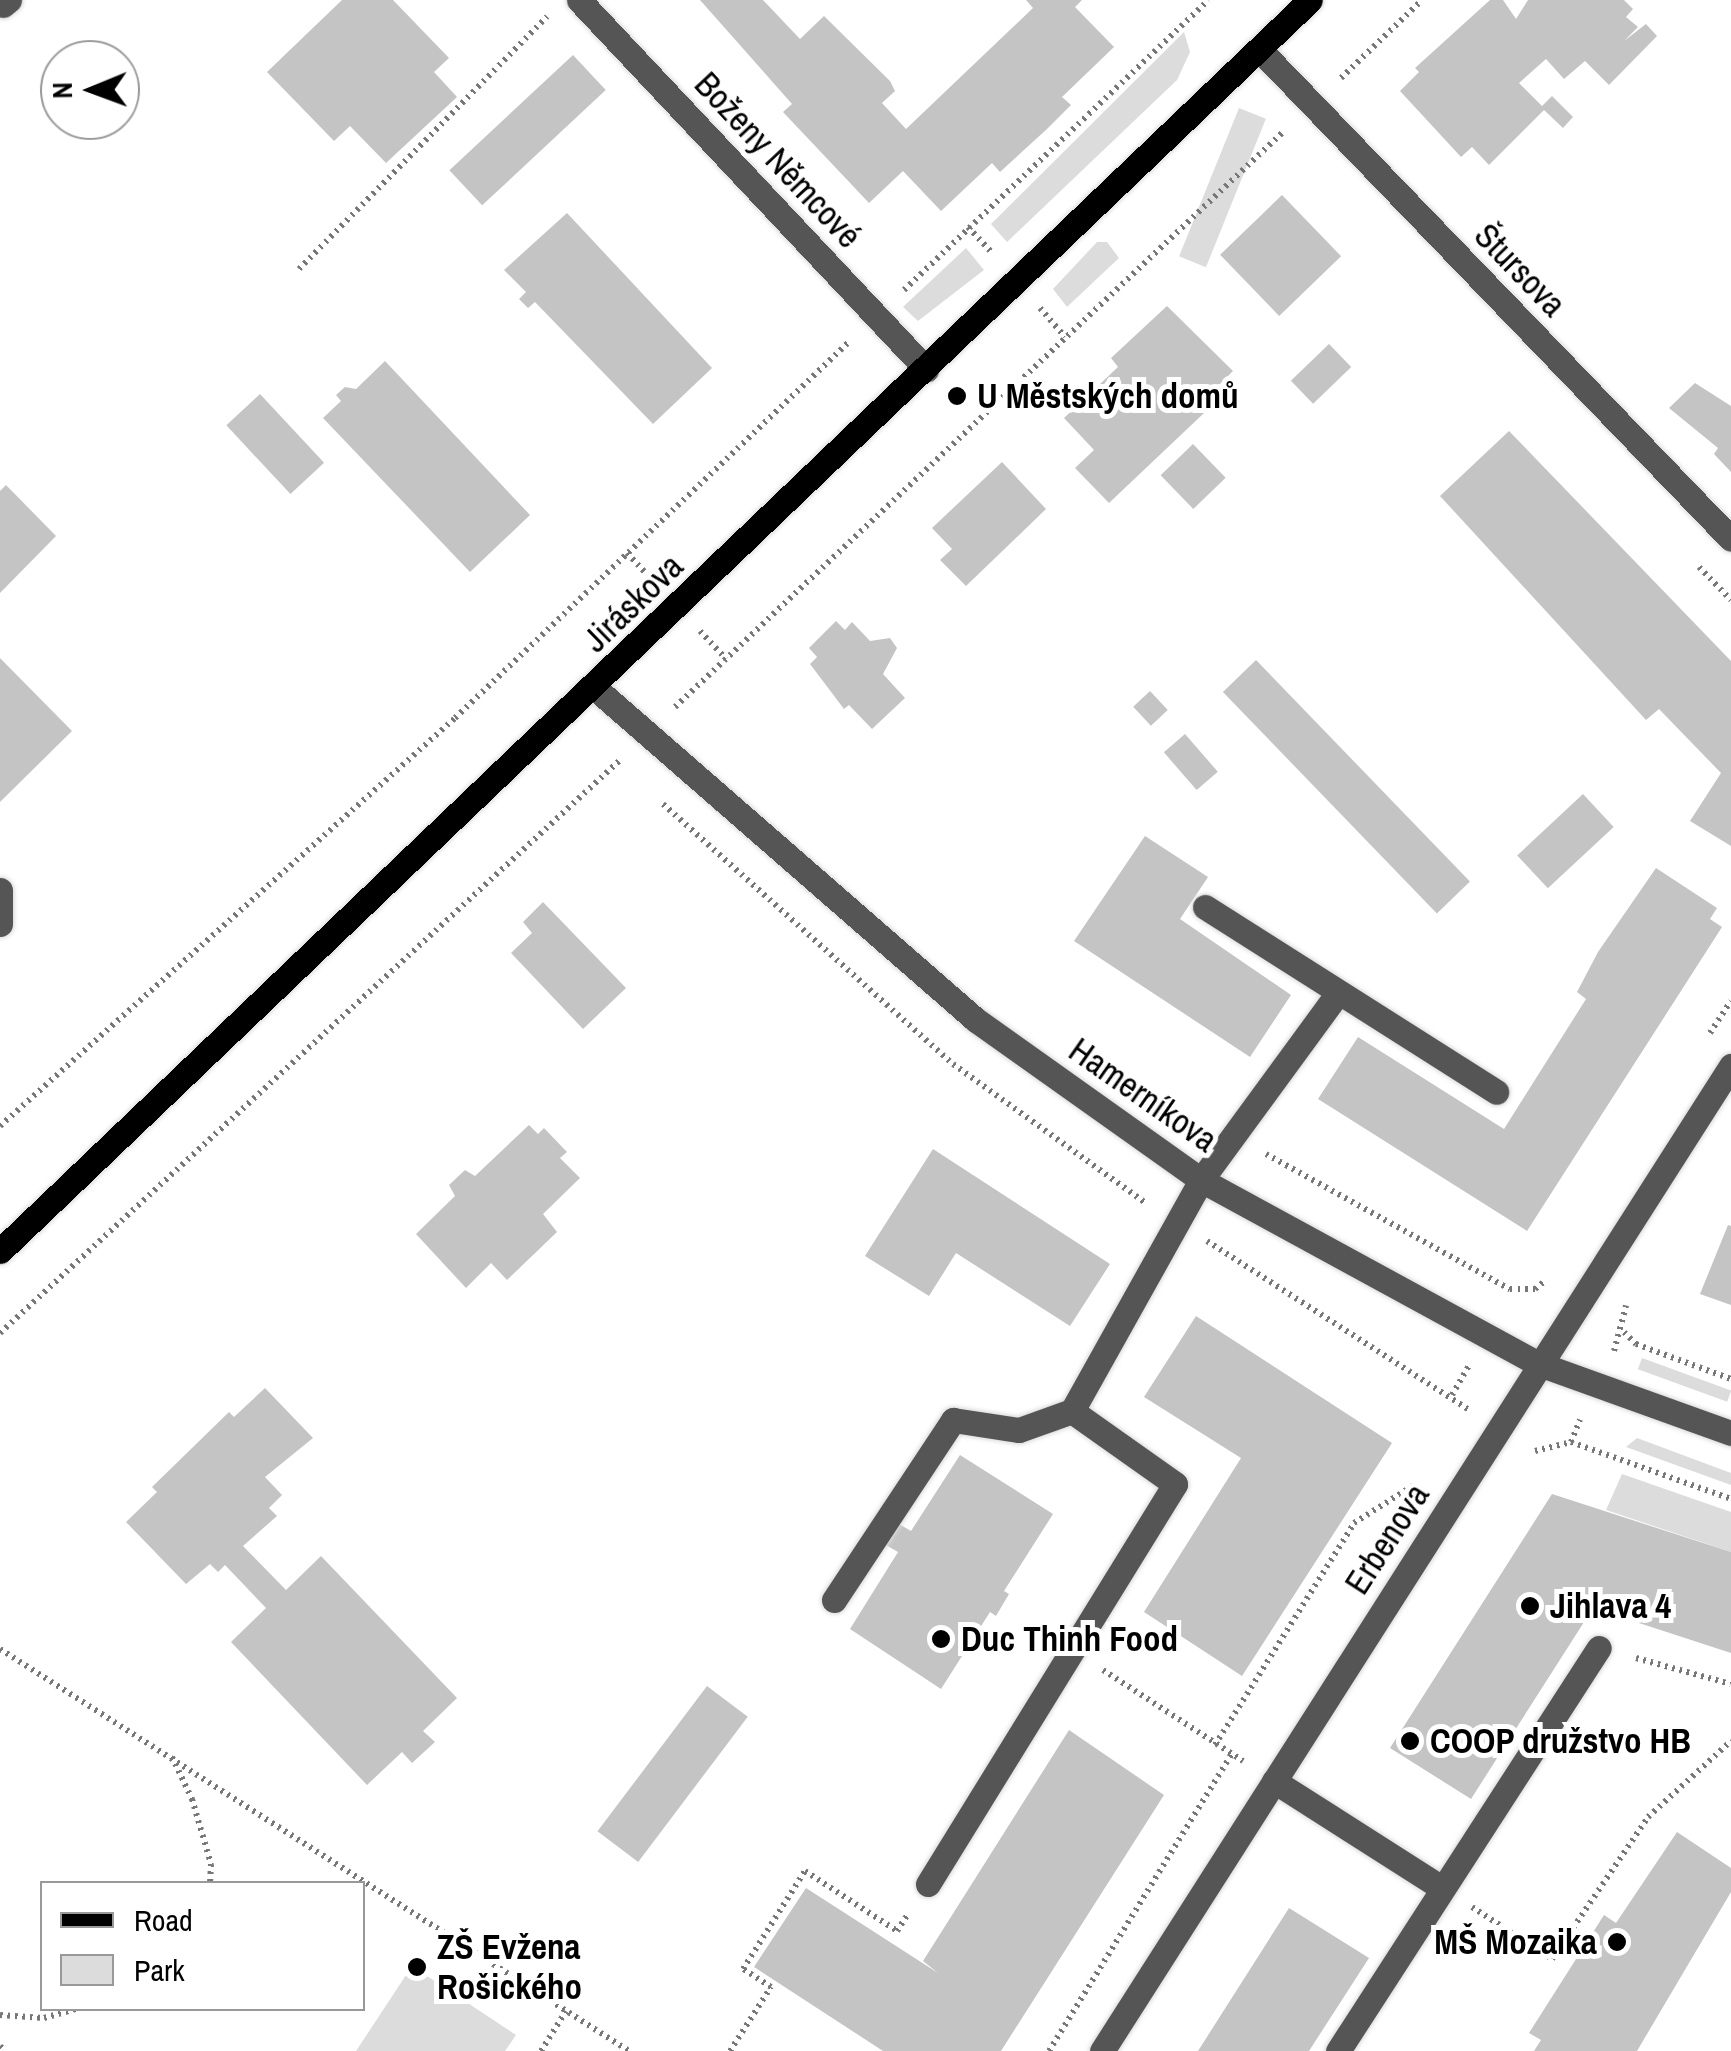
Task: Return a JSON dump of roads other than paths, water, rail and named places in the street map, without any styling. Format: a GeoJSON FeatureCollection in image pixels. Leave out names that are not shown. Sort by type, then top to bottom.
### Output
{"type":"FeatureCollection","features":[{"type":"Feature","properties":{"kind":"main road","name":"Jiráskova"},"geometry":{"type":"LineString","coordinates":[[0,1251],[594,688],[1310,0]]}},
{"type":"Feature","properties":{"kind":"street","name":"Boženy Němcové"},"geometry":{"type":"LineString","coordinates":[[579,0],[926,369]]}},
{"type":"Feature","properties":{"kind":"street","name":"Štursova"},"geometry":{"type":"LineString","coordinates":[[1259,49],[1731,539]]}},
{"type":"Feature","properties":{"kind":"street","name":"Hamerníkova"},"geometry":{"type":"LineString","coordinates":[[594,688],[976,1020],[1201,1180],[1539,1364],[1731,1433]]}},
{"type":"Feature","properties":{"kind":"street"},"geometry":{"type":"LineString","coordinates":[[0,890],[0,924]]}},
{"type":"Feature","properties":{"kind":"street"},"geometry":{"type":"LineString","coordinates":[[1205,906],[1336,994],[1496,1092]]}},
{"type":"Feature","properties":{"kind":"street"},"geometry":{"type":"LineString","coordinates":[[834,1600],[953,1420],[1018,1430],[1072,1411],[1201,1180],[1336,994]]}},
{"type":"Feature","properties":{"kind":"street","name":"Erbenova"},"geometry":{"type":"LineString","coordinates":[[1102,2051],[1731,1066]]}},
{"type":"Feature","properties":{"kind":"street"},"geometry":{"type":"LineString","coordinates":[[928,1884],[1175,1484],[1072,1411]]}},
{"type":"Feature","properties":{"kind":"street"},"geometry":{"type":"LineString","coordinates":[[1338,2051],[1599,1648]]}},
{"type":"Feature","properties":{"kind":"street"},"geometry":{"type":"LineString","coordinates":[[1274,1781],[1442,1888]]}},
{"type":"Feature","properties":{"kind":"place","name":"U Městských domů"},"geometry":{"type":"Point","coordinates":[957,396]}},
{"type":"Feature","properties":{"kind":"place","name":"Jihlava 4"},"geometry":{"type":"Point","coordinates":[1530,1606]}},
{"type":"Feature","properties":{"kind":"place","name":"Duc Thinh Food"},"geometry":{"type":"Point","coordinates":[941,1639]}},
{"type":"Feature","properties":{"kind":"place","name":"COOP družstvo HB"},"geometry":{"type":"Point","coordinates":[1410,1741]}},
{"type":"Feature","properties":{"kind":"place","name":"MŠ Mozaika"},"geometry":{"type":"Point","coordinates":[1617,1942]}},
{"type":"Feature","properties":{"kind":"place","name":"ZŠ Evžena Rošického"},"geometry":{"type":"Point","coordinates":[417,1967]}}]}
